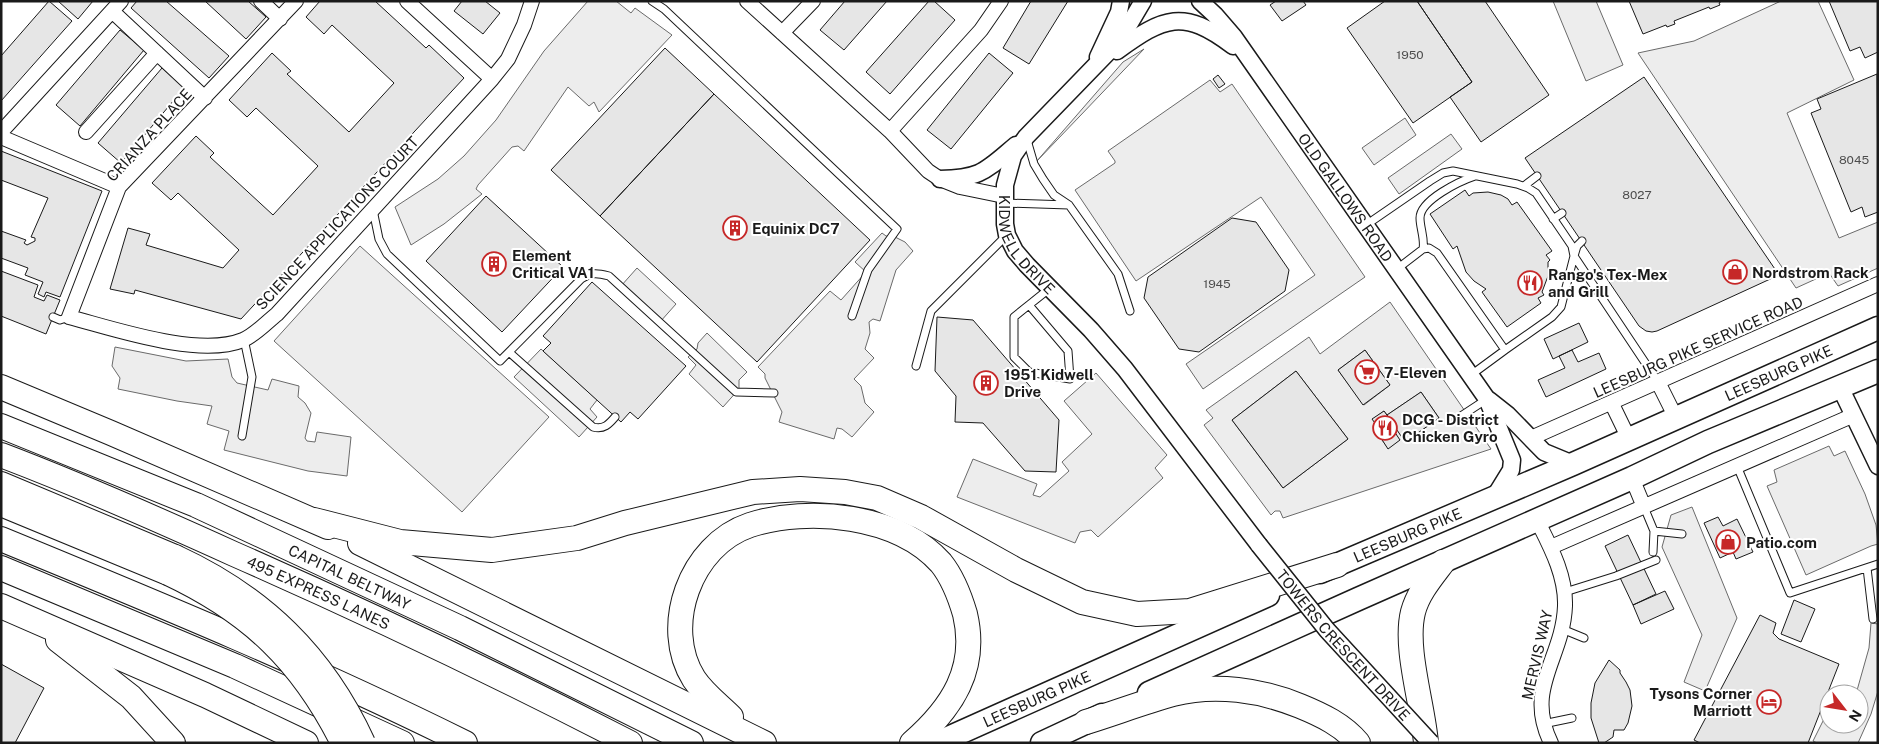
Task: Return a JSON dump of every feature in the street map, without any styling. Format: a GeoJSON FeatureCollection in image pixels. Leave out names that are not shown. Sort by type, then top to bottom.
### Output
{"type":"FeatureCollection","features":[{"type":"Feature","properties":{"kind":"highway","name":"LEESBURG PIKE"},"geometry":{"type":"LineString","coordinates":[[937,743],[1878,328]]}},
{"type":"Feature","properties":{"kind":"highway"},"geometry":{"type":"LineString","coordinates":[[1042,743],[1632,478],[1708,442],[1878,371]]}},
{"type":"Feature","properties":{"kind":"highway"},"geometry":{"type":"LineString","coordinates":[[1,387],[111,432],[314,520],[764,743]]}},
{"type":"Feature","properties":{"kind":"highway","name":"CAPITAL BELTWAY"},"geometry":{"type":"LineString","coordinates":[[1,426],[196,505],[460,628],[691,743]]}},
{"type":"Feature","properties":{"kind":"highway","name":"495 EXPRESS LANES"},"geometry":{"type":"LineString","coordinates":[[1,455],[152,517],[358,608],[511,681],[630,743]]}},
{"type":"Feature","properties":{"kind":"highway"},"geometry":{"type":"LineString","coordinates":[[1,484],[172,565],[196,586],[247,620],[270,640],[314,690],[343,743]]}},
{"type":"Feature","properties":{"kind":"highway"},"geometry":{"type":"LineString","coordinates":[[314,520],[400,542],[492,550],[576,538],[625,523],[753,492],[800,489],[845,492],[877,498],[921,517],[1016,570],[1082,602],[1137,614],[1190,611],[1337,565]]}},
{"type":"Feature","properties":{"kind":"highway"},"geometry":{"type":"LineString","coordinates":[[1,504],[172,565],[204,570],[233,587],[258,605],[283,627],[306,652],[328,680],[363,743]]}},
{"type":"Feature","properties":{"kind":"highway"},"geometry":{"type":"LineString","coordinates":[[764,743],[734,720],[708,696],[694,679],[684,656],[680,624],[687,590],[704,558],[727,538],[749,526],[805,516],[828,516],[867,522],[896,532],[926,550],[941,564],[953,582],[962,603],[970,642],[966,668],[957,690],[942,712],[912,743]]}},
{"type":"Feature","properties":{"kind":"highway"},"geometry":{"type":"LineString","coordinates":[[1,539],[264,650],[466,743]]}},
{"type":"Feature","properties":{"kind":"highway"},"geometry":{"type":"LineString","coordinates":[[1426,743],[1412,647],[1413,613],[1421,592],[1443,562]]}},
{"type":"Feature","properties":{"kind":"highway"},"geometry":{"type":"LineString","coordinates":[[1,568],[225,662],[402,743]]}},
{"type":"Feature","properties":{"kind":"highway"},"geometry":{"type":"LineString","coordinates":[[1,606],[205,695],[306,743]]}},
{"type":"Feature","properties":{"kind":"highway"},"geometry":{"type":"LineString","coordinates":[[24,615],[131,697],[173,743]]}},
{"type":"Feature","properties":{"kind":"highway"},"geometry":{"type":"LineString","coordinates":[[1086,722],[1175,694],[1210,689],[1236,689],[1291,702],[1319,714],[1348,732],[1358,743]]}},
{"type":"Feature","properties":{"kind":"street"},"geometry":{"type":"LineString","coordinates":[[261,1],[280,19]]}},
{"type":"Feature","properties":{"kind":"street","name":"CRIANZA PLACE"},"geometry":{"type":"LineString","coordinates":[[69,317],[119,187],[296,1]]}},
{"type":"Feature","properties":{"kind":"street"},"geometry":{"type":"LineString","coordinates":[[407,1],[492,79]]}},
{"type":"Feature","properties":{"kind":"street","name":"KIDWELL DRIVE"},"geometry":{"type":"LineString","coordinates":[[747,1],[890,132],[928,171],[940,179],[960,187],[1004,200],[1008,235],[1015,251],[1092,330],[1131,375],[1259,545]]}},
{"type":"Feature","properties":{"kind":"street"},"geometry":{"type":"LineString","coordinates":[[782,33],[813,1]]}},
{"type":"Feature","properties":{"kind":"street"},"geometry":{"type":"LineString","coordinates":[[890,132],[981,30],[1001,1]]}},
{"type":"Feature","properties":{"kind":"street"},"geometry":{"type":"LineString","coordinates":[[1091,70],[1119,12],[1121,1]]}},
{"type":"Feature","properties":{"kind":"street"},"geometry":{"type":"LineString","coordinates":[[940,179],[960,179],[981,174],[1026,137],[1120,40],[1143,1]]}},
{"type":"Feature","properties":{"kind":"street","name":"OLD GALLOWS ROAD"},"geometry":{"type":"LineString","coordinates":[[1200,1],[1215,15],[1248,58],[1487,399],[1512,460],[1511,470],[1494,496]]}},
{"type":"Feature","properties":{"kind":"street","name":"SCIENCE APPLICATIONS COURT"},"geometry":{"type":"LineString","coordinates":[[69,317],[178,344],[216,346],[244,339],[277,314],[492,79],[508,59],[524,25],[532,2]]}},
{"type":"Feature","properties":{"kind":"street"},"geometry":{"type":"LineString","coordinates":[[1,132],[117,6],[157,53],[204,98]]}},
{"type":"Feature","properties":{"kind":"street"},"geometry":{"type":"LineString","coordinates":[[1091,70],[1154,26],[1169,22],[1183,21],[1200,25],[1213,32],[1248,58]]}},
{"type":"Feature","properties":{"kind":"street"},"geometry":{"type":"LineString","coordinates":[[86,132],[157,53]]}},
{"type":"Feature","properties":{"kind":"street"},"geometry":{"type":"LineString","coordinates":[[1,137],[119,187]]}},
{"type":"Feature","properties":{"kind":"street"},"geometry":{"type":"LineString","coordinates":[[1004,200],[1008,170],[1013,156],[1026,137]]}},
{"type":"Feature","properties":{"kind":"street","name":"LEESBURG PIKE SERVICE ROAD"},"geometry":{"type":"LineString","coordinates":[[1531,438],[1612,404],[1878,284]]}},
{"type":"Feature","properties":{"kind":"street"},"geometry":{"type":"LineString","coordinates":[[1658,382],[1676,418]]}},
{"type":"Feature","properties":{"kind":"street"},"geometry":{"type":"LineString","coordinates":[[1840,387],[1878,466]]}},
{"type":"Feature","properties":{"kind":"street","name":"OLD GALLOWS ROAD"},"geometry":{"type":"LineString","coordinates":[[1487,399],[1508,415],[1548,456],[1573,464]]}},
{"type":"Feature","properties":{"kind":"street"},"geometry":{"type":"LineString","coordinates":[[1612,404],[1629,438]]}},
{"type":"Feature","properties":{"kind":"street"},"geometry":{"type":"LineString","coordinates":[[1551,547],[1854,415]]}},
{"type":"Feature","properties":{"kind":"street"},"geometry":{"type":"LineString","coordinates":[[1632,478],[1644,507]]}},
{"type":"Feature","properties":{"kind":"street","name":"MERVIS WAY"},"geometry":{"type":"LineString","coordinates":[[1536,520],[1551,547],[1563,579],[1565,592],[1562,629],[1541,697],[1540,708],[1543,724],[1551,743]]}},
{"type":"Feature","properties":{"kind":"street","name":"TOWERS CRESCENT DRIVE"},"geometry":{"type":"LineString","coordinates":[[1259,545],[1327,630],[1431,743]]}},
{"type":"Feature","properties":{"kind":"lane"},"geometry":{"type":"LineString","coordinates":[[652,1],[664,9],[897,229],[868,270],[852,316]]}},
{"type":"Feature","properties":{"kind":"lane"},"geometry":{"type":"LineString","coordinates":[[1026,137],[1034,164],[1043,179],[1054,195],[1069,205],[1118,274],[1130,310]]}},
{"type":"Feature","properties":{"kind":"lane"},"geometry":{"type":"LineString","coordinates":[[1366,225],[1443,173],[1453,172],[1524,186],[1536,193],[1572,246],[1574,256],[1658,382]]}},
{"type":"Feature","properties":{"kind":"lane"},"geometry":{"type":"LineString","coordinates":[[1423,249],[1420,218],[1423,209],[1444,191],[1475,176]]}},
{"type":"Feature","properties":{"kind":"lane"},"geometry":{"type":"LineString","coordinates":[[1524,186],[1537,176]]}},
{"type":"Feature","properties":{"kind":"lane"},"geometry":{"type":"LineString","coordinates":[[1004,200],[1069,205]]}},
{"type":"Feature","properties":{"kind":"lane"},"geometry":{"type":"LineString","coordinates":[[373,210],[379,239],[387,254],[500,361],[581,279],[590,273],[599,273],[609,276],[736,392],[774,393]]}},
{"type":"Feature","properties":{"kind":"lane"},"geometry":{"type":"LineString","coordinates":[[1553,219],[1562,213]]}},
{"type":"Feature","properties":{"kind":"lane"},"geometry":{"type":"LineString","coordinates":[[916,366],[931,311],[1008,235]]}},
{"type":"Feature","properties":{"kind":"lane"},"geometry":{"type":"LineString","coordinates":[[1470,375],[1558,312],[1565,295],[1577,246],[1582,241]]}},
{"type":"Feature","properties":{"kind":"lane"},"geometry":{"type":"LineString","coordinates":[[1397,269],[1423,249],[1430,248],[1437,253],[1505,350]]}},
{"type":"Feature","properties":{"kind":"lane"},"geometry":{"type":"LineString","coordinates":[[1030,305],[1068,350],[1070,379],[1028,372],[1014,357],[1014,317],[1050,287]]}},
{"type":"Feature","properties":{"kind":"lane"},"geometry":{"type":"LineString","coordinates":[[53,317],[60,320],[69,317]]}},
{"type":"Feature","properties":{"kind":"lane"},"geometry":{"type":"LineString","coordinates":[[242,436],[252,377],[244,339]]}},
{"type":"Feature","properties":{"kind":"lane"},"geometry":{"type":"LineString","coordinates":[[510,352],[593,427],[598,428],[608,425],[615,416]]}},
{"type":"Feature","properties":{"kind":"lane"},"geometry":{"type":"LineString","coordinates":[[1455,420],[1487,399]]}},
{"type":"Feature","properties":{"kind":"lane"},"geometry":{"type":"LineString","coordinates":[[1737,466],[1790,593],[1878,564]]}},
{"type":"Feature","properties":{"kind":"lane"},"geometry":{"type":"LineString","coordinates":[[1644,507],[1654,531],[1653,552]]}},
{"type":"Feature","properties":{"kind":"lane"},"geometry":{"type":"LineString","coordinates":[[1654,531],[1682,534]]}},
{"type":"Feature","properties":{"kind":"lane"},"geometry":{"type":"LineString","coordinates":[[1565,592],[1616,576],[1656,560]]}},
{"type":"Feature","properties":{"kind":"lane"},"geometry":{"type":"LineString","coordinates":[[1867,568],[1873,619]]}},
{"type":"Feature","properties":{"kind":"lane"},"geometry":{"type":"LineString","coordinates":[[1562,629],[1584,638]]}},
{"type":"Feature","properties":{"kind":"lane"},"geometry":{"type":"LineString","coordinates":[[1543,724],[1572,718]]}},
{"type":"Feature","properties":{"kind":"shaded area"},"geometry":{"type":"Polygon","coordinates":[[[588,1],[616,1],[631,13],[635,8],[672,35],[599,112],[594,102],[589,106],[568,87],[524,151],[518,146],[512,147],[478,185],[476,189],[482,194],[444,224],[411,245],[395,207],[438,179],[464,156],[496,120],[544,51],[588,1]]]}},
{"type":"Feature","properties":{"kind":"shaded area"},"geometry":{"type":"Polygon","coordinates":[[[1553,1],[1596,1],[1623,65],[1586,81],[1553,1]]]}},
{"type":"Feature","properties":{"kind":"shaded area"},"geometry":{"type":"Polygon","coordinates":[[[1781,1],[1818,1],[1854,80],[1787,113],[1839,238],[1878,222],[1878,268],[1838,286],[1829,273],[1796,288],[1638,53],[1694,41],[1781,1]]]}},
{"type":"Feature","properties":{"kind":"shaded area"},"geometry":{"type":"Polygon","coordinates":[[[1144,49],[1036,162],[1123,62],[1144,49]]]}},
{"type":"Feature","properties":{"kind":"shaded area"},"geometry":{"type":"Polygon","coordinates":[[[1210,80],[1220,92],[1232,84],[1365,277],[1203,389],[1186,364],[1315,275],[1261,197],[1136,281],[1075,190],[1115,163],[1108,151],[1210,80]]]}},
{"type":"Feature","properties":{"kind":"shaded area"},"geometry":{"type":"Polygon","coordinates":[[[1405,118],[1416,135],[1374,165],[1362,148],[1405,118]]]}},
{"type":"Feature","properties":{"kind":"shaded area"},"geometry":{"type":"Polygon","coordinates":[[[1451,134],[1462,149],[1399,194],[1388,178],[1451,134]]]}},
{"type":"Feature","properties":{"kind":"shaded area"},"geometry":{"type":"Polygon","coordinates":[[[882,233],[905,242],[913,251],[896,270],[880,321],[873,319],[869,322],[870,333],[865,349],[874,358],[854,379],[861,386],[865,403],[874,412],[852,437],[842,429],[837,428],[834,439],[779,422],[782,412],[765,378],[765,374],[758,367],[830,291],[841,300],[866,272],[855,262],[882,233]]]}},
{"type":"Feature","properties":{"kind":"shaded area"},"geometry":{"type":"Polygon","coordinates":[[[360,246],[549,417],[462,512],[274,341],[360,246]]]}},
{"type":"Feature","properties":{"kind":"shaded area"},"geometry":{"type":"Polygon","coordinates":[[[637,268],[676,304],[660,322],[621,286],[637,268]]]}},
{"type":"Feature","properties":{"kind":"shaded area"},"geometry":{"type":"Polygon","coordinates":[[[1390,302],[1491,449],[1283,518],[1280,511],[1275,511],[1271,515],[1204,425],[1213,418],[1206,410],[1309,337],[1320,354],[1390,302]],[[1365,350],[1338,370],[1364,405],[1390,385],[1365,350]],[[1296,371],[1232,420],[1283,488],[1348,439],[1296,371]],[[1421,392],[1387,415],[1384,411],[1373,419],[1382,433],[1379,436],[1388,448],[1399,440],[1394,431],[1397,429],[1405,442],[1439,418],[1421,392]]]}},
{"type":"Feature","properties":{"kind":"shaded area"},"geometry":{"type":"Polygon","coordinates":[[[707,333],[747,372],[739,380],[739,389],[723,407],[689,374],[696,365],[688,357],[697,349],[698,343],[707,333]]]}},
{"type":"Feature","properties":{"kind":"shaded area"},"geometry":{"type":"Polygon","coordinates":[[[115,347],[186,361],[228,359],[232,377],[237,383],[268,390],[272,379],[299,386],[298,397],[305,403],[311,413],[305,438],[307,441],[315,442],[317,432],[351,437],[347,476],[308,471],[224,450],[229,431],[207,424],[212,406],[118,389],[120,378],[112,366],[115,347]]]}},
{"type":"Feature","properties":{"kind":"shaded area"},"geometry":{"type":"Polygon","coordinates":[[[541,349],[597,400],[590,409],[597,417],[579,437],[514,377],[541,349]]]}},
{"type":"Feature","properties":{"kind":"shaded area"},"geometry":{"type":"Polygon","coordinates":[[[1096,373],[1167,455],[1155,468],[1163,478],[1098,537],[1091,530],[1080,532],[1075,543],[957,497],[973,459],[1037,484],[1033,495],[1040,497],[1069,471],[1062,462],[1092,434],[1064,401],[1096,373]]]}},
{"type":"Feature","properties":{"kind":"shaded area"},"geometry":{"type":"Polygon","coordinates":[[[1829,446],[1834,456],[1845,451],[1865,494],[1876,525],[1878,544],[1806,575],[1767,486],[1777,482],[1774,470],[1829,446]]]}},
{"type":"Feature","properties":{"kind":"shaded area"},"geometry":{"type":"Polygon","coordinates":[[[1692,507],[1737,618],[1705,691],[1684,682],[1702,635],[1662,547],[1671,515],[1692,507]]]}},
{"type":"Feature","properties":{"kind":"shaded area"},"geometry":{"type":"Polygon","coordinates":[[[1871,623],[1878,624],[1878,691],[1869,718],[1869,684],[1859,684],[1869,648],[1871,623]]]}},
{"type":"Feature","properties":{"kind":"shaded area"},"geometry":{"type":"Polygon","coordinates":[[[1819,729],[1819,734],[1862,734],[1858,743],[1817,743],[1813,741],[1819,729]]]}},
{"type":"Feature","properties":{"kind":"building"},"geometry":{"type":"Polygon","coordinates":[[[49,1],[72,21],[1,101],[1,56],[49,1]]]}},
{"type":"Feature","properties":{"kind":"building"},"geometry":{"type":"Polygon","coordinates":[[[58,1],[93,1],[78,19],[58,1]]]}},
{"type":"Feature","properties":{"kind":"building"},"geometry":{"type":"Polygon","coordinates":[[[137,1],[166,1],[229,56],[209,78],[131,8],[137,1]]]}},
{"type":"Feature","properties":{"kind":"building"},"geometry":{"type":"Polygon","coordinates":[[[205,1],[248,1],[266,17],[246,39],[205,1]]]}},
{"type":"Feature","properties":{"kind":"building"},"geometry":{"type":"Polygon","coordinates":[[[320,1],[375,1],[426,48],[429,45],[464,78],[241,319],[135,290],[134,294],[110,289],[128,228],[150,234],[146,245],[223,268],[239,250],[178,193],[171,200],[152,183],[196,136],[214,153],[210,157],[273,215],[318,166],[256,108],[247,117],[229,100],[272,53],[291,71],[287,74],[349,132],[394,83],[332,25],[324,34],[306,17],[320,1]]]}},
{"type":"Feature","properties":{"kind":"building"},"geometry":{"type":"Polygon","coordinates":[[[462,1],[485,1],[500,13],[483,34],[454,11],[462,1]]]}},
{"type":"Feature","properties":{"kind":"building"},"geometry":{"type":"Polygon","coordinates":[[[845,1],[887,1],[844,50],[820,30],[845,1]]]}},
{"type":"Feature","properties":{"kind":"building"},"geometry":{"type":"Polygon","coordinates":[[[929,1],[934,1],[955,20],[890,94],[866,72],[929,1]]]}},
{"type":"Feature","properties":{"kind":"building"},"geometry":{"type":"Polygon","coordinates":[[[1031,1],[1068,1],[1029,64],[1003,48],[1031,1]]]}},
{"type":"Feature","properties":{"kind":"building"},"geometry":{"type":"Polygon","coordinates":[[[1276,1],[1303,1],[1306,5],[1282,21],[1270,5],[1276,1]]]}},
{"type":"Feature","properties":{"kind":"building"},"geometry":{"type":"Polygon","coordinates":[[[1385,1],[1417,1],[1472,82],[1413,123],[1347,28],[1385,1]]]}},
{"type":"Feature","properties":{"kind":"building"},"geometry":{"type":"Polygon","coordinates":[[[1417,1],[1485,1],[1549,95],[1481,142],[1450,97],[1472,82],[1417,1]]]}},
{"type":"Feature","properties":{"kind":"building"},"geometry":{"type":"Polygon","coordinates":[[[1629,1],[1722,1],[1719,3],[1720,5],[1710,9],[1709,7],[1674,21],[1675,24],[1667,27],[1666,25],[1643,34],[1629,1]]]}},
{"type":"Feature","properties":{"kind":"building"},"geometry":{"type":"Polygon","coordinates":[[[1829,1],[1878,1],[1878,52],[1865,58],[1860,47],[1850,51],[1829,1]]]}},
{"type":"Feature","properties":{"kind":"building"},"geometry":{"type":"Polygon","coordinates":[[[120,30],[144,50],[80,126],[56,105],[120,30]]]}},
{"type":"Feature","properties":{"kind":"building"},"geometry":{"type":"Polygon","coordinates":[[[665,48],[714,94],[600,216],[551,170],[665,48]]]}},
{"type":"Feature","properties":{"kind":"building"},"geometry":{"type":"Polygon","coordinates":[[[989,53],[1013,73],[951,149],[927,130],[989,53]]]}},
{"type":"Feature","properties":{"kind":"building"},"geometry":{"type":"Polygon","coordinates":[[[162,68],[185,87],[121,163],[98,143],[162,68]]]}},
{"type":"Feature","properties":{"kind":"building"},"geometry":{"type":"Polygon","coordinates":[[[1877,74],[1878,212],[1865,217],[1862,207],[1851,212],[1811,113],[1821,109],[1817,99],[1877,74]]]}},
{"type":"Feature","properties":{"kind":"building"},"geometry":{"type":"Polygon","coordinates":[[[1218,75],[1225,84],[1219,88],[1213,79],[1218,75]]]}},
{"type":"Feature","properties":{"kind":"building"},"geometry":{"type":"Polygon","coordinates":[[[1644,77],[1779,275],[1652,332],[1646,331],[1639,326],[1525,158],[1644,77]]]}},
{"type":"Feature","properties":{"kind":"building","name":"Equinix DC7"},"geometry":{"type":"Polygon","coordinates":[[[714,94],[870,240],[757,362],[600,216],[714,94]]]}},
{"type":"Feature","properties":{"kind":"building"},"geometry":{"type":"Polygon","coordinates":[[[1,151],[102,191],[60,297],[46,292],[44,297],[38,294],[43,282],[25,275],[28,268],[1,258],[1,231],[26,240],[24,243],[27,245],[35,241],[35,238],[31,237],[48,198],[1,180],[1,151]]]}},
{"type":"Feature","properties":{"kind":"building"},"geometry":{"type":"Polygon","coordinates":[[[1465,190],[1469,196],[1473,193],[1488,192],[1501,195],[1508,199],[1512,205],[1517,202],[1552,251],[1546,255],[1550,260],[1548,262],[1548,276],[1542,292],[1544,295],[1538,298],[1541,303],[1507,327],[1482,292],[1486,289],[1474,281],[1466,272],[1457,246],[1453,249],[1430,214],[1465,190]]]}},
{"type":"Feature","properties":{"kind":"building","name":"Element Critical VA1"},"geometry":{"type":"Polygon","coordinates":[[[486,196],[563,267],[502,332],[426,261],[486,196]]]}},
{"type":"Feature","properties":{"kind":"building"},"geometry":{"type":"Polygon","coordinates":[[[1232,218],[1256,222],[1289,270],[1285,291],[1199,352],[1179,349],[1144,298],[1148,277],[1232,218]]]}},
{"type":"Feature","properties":{"kind":"building"},"geometry":{"type":"Polygon","coordinates":[[[1,271],[38,285],[34,297],[44,301],[47,295],[60,300],[46,334],[1,316],[1,271]]]}},
{"type":"Feature","properties":{"kind":"building"},"geometry":{"type":"Polygon","coordinates":[[[592,282],[686,366],[638,419],[630,412],[621,422],[543,351],[551,343],[543,336],[592,282]]]}},
{"type":"Feature","properties":{"kind":"building","name":"1951 Kidwell Drive"},"geometry":{"type":"Polygon","coordinates":[[[937,317],[973,320],[1059,420],[1056,472],[1025,471],[983,423],[955,422],[956,396],[935,371],[937,317]]]}},
{"type":"Feature","properties":{"kind":"building"},"geometry":{"type":"Polygon","coordinates":[[[1579,323],[1588,342],[1553,359],[1544,339],[1579,323]]]}},
{"type":"Feature","properties":{"kind":"building"},"geometry":{"type":"Polygon","coordinates":[[[1365,350],[1390,385],[1363,405],[1338,370],[1365,350]]]}},
{"type":"Feature","properties":{"kind":"building"},"geometry":{"type":"Polygon","coordinates":[[[1572,350],[1578,362],[1599,353],[1606,369],[1546,397],[1538,380],[1565,368],[1559,356],[1572,350]]]}},
{"type":"Feature","properties":{"kind":"building"},"geometry":{"type":"Polygon","coordinates":[[[1296,371],[1348,439],[1283,488],[1232,420],[1296,371]]]}},
{"type":"Feature","properties":{"kind":"building"},"geometry":{"type":"Polygon","coordinates":[[[1421,392],[1439,418],[1405,442],[1387,415],[1421,392]]]}},
{"type":"Feature","properties":{"kind":"building"},"geometry":{"type":"Polygon","coordinates":[[[1384,411],[1397,429],[1394,431],[1400,440],[1388,449],[1379,435],[1382,433],[1372,419],[1384,411]]]}},
{"type":"Feature","properties":{"kind":"building"},"geometry":{"type":"Polygon","coordinates":[[[1718,517],[1723,526],[1737,519],[1753,552],[1736,559],[1733,552],[1720,558],[1704,523],[1718,517]]]}},
{"type":"Feature","properties":{"kind":"building"},"geometry":{"type":"Polygon","coordinates":[[[1628,535],[1656,594],[1633,605],[1605,546],[1628,535]]]}},
{"type":"Feature","properties":{"kind":"building"},"geometry":{"type":"Polygon","coordinates":[[[1665,591],[1674,609],[1641,624],[1633,605],[1665,591]]]}},
{"type":"Feature","properties":{"kind":"building"},"geometry":{"type":"Polygon","coordinates":[[[1794,600],[1815,609],[1801,642],[1781,634],[1794,600]]]}},
{"type":"Feature","properties":{"kind":"building","name":"Tysons Corner Marriott"},"geometry":{"type":"Polygon","coordinates":[[[1760,615],[1776,623],[1773,633],[1779,639],[1839,664],[1831,684],[1819,684],[1819,715],[1808,743],[1700,743],[1694,740],[1760,615]]]}},
{"type":"Feature","properties":{"kind":"building"},"geometry":{"type":"Polygon","coordinates":[[[1609,660],[1620,670],[1630,690],[1632,706],[1628,723],[1624,730],[1614,730],[1613,737],[1604,743],[1599,743],[1591,718],[1591,703],[1595,683],[1609,660]]]}},
{"type":"Feature","properties":{"kind":"building"},"geometry":{"type":"Polygon","coordinates":[[[1,664],[44,688],[15,743],[1,743],[1,664]]]}},
{"type":"Feature","properties":{"kind":"place","name":"Equinix DC7"},"geometry":{"type":"Point","coordinates":[735,228]}},
{"type":"Feature","properties":{"kind":"place","name":"Element Critical VA1"},"geometry":{"type":"Point","coordinates":[494,264]}},
{"type":"Feature","properties":{"kind":"place","name":"Nordstrom Rack"},"geometry":{"type":"Point","coordinates":[1735,272]}},
{"type":"Feature","properties":{"kind":"place","name":"Rango's Tex-Mex and Grill"},"geometry":{"type":"Point","coordinates":[1530,283]}},
{"type":"Feature","properties":{"kind":"place","name":"7-Eleven"},"geometry":{"type":"Point","coordinates":[1367,372]}},
{"type":"Feature","properties":{"kind":"place","name":"1951 Kidwell Drive"},"geometry":{"type":"Point","coordinates":[986,383]}},
{"type":"Feature","properties":{"kind":"place","name":"DCG - District Chicken Gyro"},"geometry":{"type":"Point","coordinates":[1385,428]}},
{"type":"Feature","properties":{"kind":"place","name":"Patio.com"},"geometry":{"type":"Point","coordinates":[1728,542]}},
{"type":"Feature","properties":{"kind":"place","name":"Tysons Corner Marriott"},"geometry":{"type":"Point","coordinates":[1769,702]}}]}
